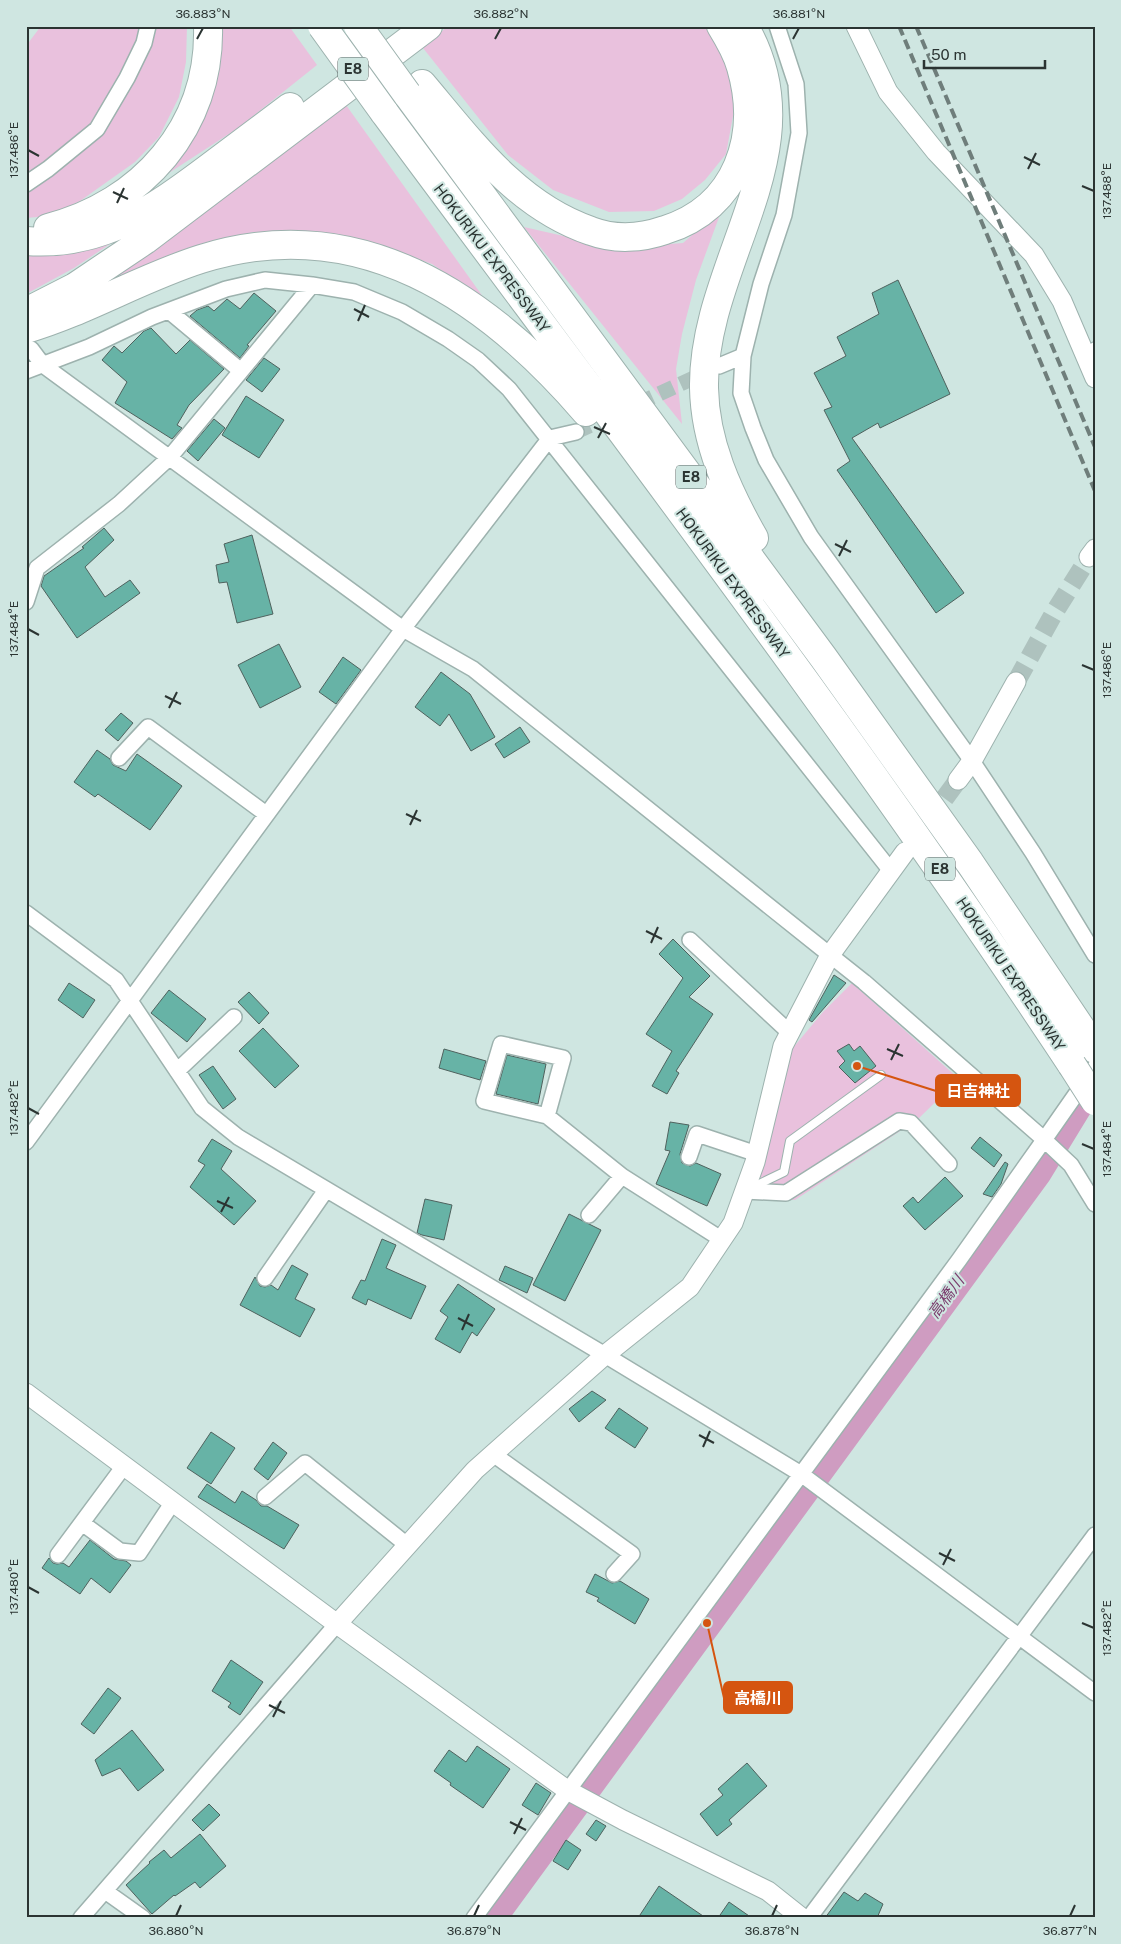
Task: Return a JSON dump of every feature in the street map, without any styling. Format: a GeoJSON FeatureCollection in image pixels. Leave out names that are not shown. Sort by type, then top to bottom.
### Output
{"type":"FeatureCollection","features":[{"type":"Feature","properties":{"kind":"highway"},"geometry":{"type":"LineString","coordinates":[[26,230],[48,228],[94,213],[136,185],[155,168],[184,128],[193,106],[206,61],[208,26]]}},
{"type":"Feature","properties":{"kind":"highway","name":"HOKURIKU EXPRESSWAY"},"geometry":{"type":"LineString","coordinates":[[322,26],[802,677],[940,868],[1088,1056]]}},
{"type":"Feature","properties":{"kind":"highway","name":"HOKURIKU EXPRESSWAY"},"geometry":{"type":"LineString","coordinates":[[358,26],[414,89],[970,863],[1088,1056],[1095,1101]]}},
{"type":"Feature","properties":{"kind":"highway"},"geometry":{"type":"LineString","coordinates":[[375,26],[414,89],[527,198],[568,223],[593,232],[613,236],[636,237],[655,233],[679,224],[710,205],[725,190],[737,169],[745,146],[749,119],[747,94],[740,66],[730,41],[721,26]]}},
{"type":"Feature","properties":{"kind":"highway"},"geometry":{"type":"LineString","coordinates":[[26,241],[59,242],[84,237],[132,220],[156,207],[400,26]]}},
{"type":"Feature","properties":{"kind":"highway"},"geometry":{"type":"LineString","coordinates":[[26,312],[75,287],[145,240],[428,26]]}},
{"type":"Feature","properties":{"kind":"highway"},"geometry":{"type":"LineString","coordinates":[[744,26],[764,73],[769,98],[770,124],[759,181],[726,272],[709,330],[704,388],[706,416],[712,444],[724,479],[739,512],[758,545],[924,785],[970,863]]}},
{"type":"Feature","properties":{"kind":"highway"},"geometry":{"type":"LineString","coordinates":[[29,339],[56,320],[176,267],[231,252],[290,245],[319,246],[348,251],[405,267],[432,281],[484,315],[536,358],[560,382],[802,677]]}},
{"type":"Feature","properties":{"kind":"street"},"geometry":{"type":"LineString","coordinates":[[26,184],[48,169],[97,129],[127,78],[144,43],[148,26]]}},
{"type":"Feature","properties":{"kind":"street"},"geometry":{"type":"LineString","coordinates":[[777,26],[796,84],[799,133],[784,215],[761,284],[743,356],[741,393],[766,460],[811,537],[972,760],[1033,853],[1095,955]]}},
{"type":"Feature","properties":{"kind":"street"},"geometry":{"type":"LineString","coordinates":[[856,26],[888,92],[936,152],[1034,255],[1089,349],[1095,378]]}},
{"type":"Feature","properties":{"kind":"street"},"geometry":{"type":"LineString","coordinates":[[26,371],[89,347],[152,317],[226,289],[265,280],[312,284],[354,292],[402,312],[448,339],[478,360],[509,389],[550,438],[891,871]]}},
{"type":"Feature","properties":{"kind":"street"},"geometry":{"type":"LineString","coordinates":[[26,602],[36,568],[119,504],[170,457],[312,284]]}},
{"type":"Feature","properties":{"kind":"street"},"geometry":{"type":"LineString","coordinates":[[169,311],[241,371]]}},
{"type":"Feature","properties":{"kind":"street"},"geometry":{"type":"LineString","coordinates":[[29,339],[43,365],[403,628],[473,669],[864,982],[1071,1165],[1095,1204]]}},
{"type":"Feature","properties":{"kind":"street"},"geometry":{"type":"LineString","coordinates":[[719,366],[743,356]]}},
{"type":"Feature","properties":{"kind":"street"},"geometry":{"type":"LineString","coordinates":[[26,1142],[403,628],[550,438],[576,432]]}},
{"type":"Feature","properties":{"kind":"street"},"geometry":{"type":"LineString","coordinates":[[958,780],[972,760],[1016,682]]}},
{"type":"Feature","properties":{"kind":"street"},"geometry":{"type":"LineString","coordinates":[[119,758],[148,727],[266,814]]}},
{"type":"Feature","properties":{"kind":"street"},"geometry":{"type":"LineString","coordinates":[[81,1918],[337,1624],[475,1470],[605,1355],[690,1287],[732,1223],[758,1154],[783,1046],[830,955],[905,852]]}},
{"type":"Feature","properties":{"kind":"street"},"geometry":{"type":"LineString","coordinates":[[26,913],[116,980],[202,1108],[238,1137],[801,1474],[1095,1693]]}},
{"type":"Feature","properties":{"kind":"street"},"geometry":{"type":"LineString","coordinates":[[690,940],[790,1033]]}},
{"type":"Feature","properties":{"kind":"street"},"geometry":{"type":"LineString","coordinates":[[177,1071],[234,1017]]}},
{"type":"Feature","properties":{"kind":"street"},"geometry":{"type":"LineString","coordinates":[[548,1116],[563,1058],[501,1044],[484,1101],[548,1116],[622,1176],[722,1239]]}},
{"type":"Feature","properties":{"kind":"street"},"geometry":{"type":"LineString","coordinates":[[474,1918],[1044,1140],[1088,1056]]}},
{"type":"Feature","properties":{"kind":"street"},"geometry":{"type":"LineString","coordinates":[[744,1191],[786,1193],[899,1122],[911,1123],[948,1164]]}},
{"type":"Feature","properties":{"kind":"street"},"geometry":{"type":"LineString","coordinates":[[690,1158],[697,1134],[758,1154]]}},
{"type":"Feature","properties":{"kind":"street"},"geometry":{"type":"LineString","coordinates":[[589,1215],[622,1176]]}},
{"type":"Feature","properties":{"kind":"street"},"geometry":{"type":"LineString","coordinates":[[265,1278],[326,1190]]}},
{"type":"Feature","properties":{"kind":"street"},"geometry":{"type":"LineString","coordinates":[[26,1393],[337,1624],[567,1790],[631,1824],[768,1891],[802,1918]]}},
{"type":"Feature","properties":{"kind":"street"},"geometry":{"type":"LineString","coordinates":[[492,1454],[632,1554],[614,1574]]}},
{"type":"Feature","properties":{"kind":"street"},"geometry":{"type":"LineString","coordinates":[[265,1498],[305,1463],[407,1545]]}},
{"type":"Feature","properties":{"kind":"street"},"geometry":{"type":"LineString","coordinates":[[58,1555],[124,1466]]}},
{"type":"Feature","properties":{"kind":"street"},"geometry":{"type":"LineString","coordinates":[[82,1524],[120,1551],[139,1553],[173,1502]]}},
{"type":"Feature","properties":{"kind":"street"},"geometry":{"type":"LineString","coordinates":[[809,1918],[1095,1535]]}},
{"type":"Feature","properties":{"kind":"street"},"geometry":{"type":"LineString","coordinates":[[105,1891],[143,1918]]}},
{"type":"Feature","properties":{"kind":"lane"},"geometry":{"type":"LineString","coordinates":[[744,1191],[784,1172],[790,1141],[881,1075]]}},
{"type":"Feature","properties":{"kind":"shaded area"},"geometry":{"type":"Polygon","coordinates":[[[41,26],[187,26],[186,62],[179,97],[159,137],[135,162],[80,201],[49,216],[26,218],[26,46],[41,26]]]}},
{"type":"Feature","properties":{"kind":"shaded area"},"geometry":{"type":"Polygon","coordinates":[[[217,26],[289,26],[317,65],[238,128],[132,197],[179,149],[217,26]]]}},
{"type":"Feature","properties":{"kind":"shaded area"},"geometry":{"type":"Polygon","coordinates":[[[448,26],[713,26],[732,72],[735,105],[726,154],[705,180],[682,199],[654,211],[609,212],[553,190],[508,155],[423,48],[448,26]]]}},
{"type":"Feature","properties":{"kind":"shaded area"},"geometry":{"type":"Polygon","coordinates":[[[346,105],[486,301],[432,264],[368,241],[309,234],[254,232],[215,240],[97,284],[346,105]]]}},
{"type":"Feature","properties":{"kind":"shaded area"},"geometry":{"type":"Polygon","coordinates":[[[722,209],[696,280],[682,334],[676,369],[682,424],[524,227],[616,248],[683,243],[722,209]]]}},
{"type":"Feature","properties":{"kind":"shaded area"},"geometry":{"type":"Polygon","coordinates":[[[122,236],[74,268],[26,294],[26,250],[72,253],[122,236]]]}},
{"type":"Feature","properties":{"kind":"shaded area"},"geometry":{"type":"Polygon","coordinates":[[[852,983],[959,1079],[917,1120],[795,1200],[755,1198],[792,1049],[823,1012],[852,983]]]}},
{"type":"Feature","properties":{"kind":"building"},"geometry":{"type":"Polygon","coordinates":[[[898,280],[950,394],[880,428],[878,423],[852,438],[964,593],[936,613],[837,470],[850,461],[824,410],[832,407],[814,373],[846,356],[837,337],[879,314],[872,293],[898,280]]]}},
{"type":"Feature","properties":{"kind":"building"},"geometry":{"type":"Polygon","coordinates":[[[254,293],[276,311],[247,345],[249,346],[240,358],[190,316],[197,310],[208,306],[214,311],[227,299],[240,309],[254,293]]]}},
{"type":"Feature","properties":{"kind":"building"},"geometry":{"type":"Polygon","coordinates":[[[151,328],[176,354],[190,340],[224,369],[189,405],[177,425],[182,428],[172,439],[115,403],[127,382],[102,360],[114,346],[122,353],[144,331],[151,328]]]}},
{"type":"Feature","properties":{"kind":"building"},"geometry":{"type":"Polygon","coordinates":[[[264,358],[280,369],[262,392],[246,380],[264,358]]]}},
{"type":"Feature","properties":{"kind":"building"},"geometry":{"type":"Polygon","coordinates":[[[246,396],[284,420],[259,458],[222,435],[246,396]]]}},
{"type":"Feature","properties":{"kind":"building"},"geometry":{"type":"Polygon","coordinates":[[[214,419],[225,428],[198,461],[187,451],[214,419]]]}},
{"type":"Feature","properties":{"kind":"building"},"geometry":{"type":"Polygon","coordinates":[[[104,528],[114,540],[85,567],[105,597],[130,580],[140,593],[77,638],[41,586],[44,576],[84,548],[82,547],[104,528]]]}},
{"type":"Feature","properties":{"kind":"building"},"geometry":{"type":"Polygon","coordinates":[[[252,535],[273,614],[237,623],[227,582],[219,583],[216,565],[229,562],[224,544],[252,535]]]}},
{"type":"Feature","properties":{"kind":"building"},"geometry":{"type":"Polygon","coordinates":[[[279,644],[301,687],[260,708],[238,665],[279,644]]]}},
{"type":"Feature","properties":{"kind":"building"},"geometry":{"type":"Polygon","coordinates":[[[343,657],[361,670],[336,704],[319,692],[343,657]]]}},
{"type":"Feature","properties":{"kind":"building"},"geometry":{"type":"Polygon","coordinates":[[[441,672],[470,694],[495,737],[471,751],[449,714],[440,726],[415,707],[441,672]]]}},
{"type":"Feature","properties":{"kind":"building"},"geometry":{"type":"Polygon","coordinates":[[[121,713],[133,723],[118,741],[105,730],[121,713]]]}},
{"type":"Feature","properties":{"kind":"building"},"geometry":{"type":"Polygon","coordinates":[[[520,727],[530,742],[504,758],[495,744],[520,727]]]}},
{"type":"Feature","properties":{"kind":"building"},"geometry":{"type":"Polygon","coordinates":[[[97,750],[110,759],[113,765],[126,771],[137,754],[182,786],[150,830],[98,794],[95,797],[74,782],[97,750]]]}},
{"type":"Feature","properties":{"kind":"building"},"geometry":{"type":"Polygon","coordinates":[[[673,939],[710,976],[689,997],[713,1014],[676,1071],[679,1073],[667,1094],[652,1086],[672,1051],[646,1034],[683,978],[659,954],[673,939]]]}},
{"type":"Feature","properties":{"kind":"building"},"geometry":{"type":"Polygon","coordinates":[[[834,975],[846,983],[812,1022],[809,1020],[834,975]]]}},
{"type":"Feature","properties":{"kind":"building"},"geometry":{"type":"Polygon","coordinates":[[[69,983],[95,1000],[83,1018],[58,1000],[69,983]]]}},
{"type":"Feature","properties":{"kind":"building"},"geometry":{"type":"Polygon","coordinates":[[[169,990],[206,1019],[187,1042],[151,1013],[169,990]]]}},
{"type":"Feature","properties":{"kind":"building"},"geometry":{"type":"Polygon","coordinates":[[[249,992],[269,1013],[259,1024],[238,1002],[249,992]]]}},
{"type":"Feature","properties":{"kind":"building"},"geometry":{"type":"Polygon","coordinates":[[[263,1028],[299,1066],[275,1088],[239,1051],[263,1028]]]}},
{"type":"Feature","properties":{"kind":"building"},"geometry":{"type":"Polygon","coordinates":[[[849,1044],[854,1051],[860,1046],[876,1066],[855,1083],[839,1067],[845,1061],[837,1051],[849,1044]]]}},
{"type":"Feature","properties":{"kind":"building"},"geometry":{"type":"Polygon","coordinates":[[[444,1049],[486,1061],[480,1080],[439,1068],[444,1049]]]}},
{"type":"Feature","properties":{"kind":"building"},"geometry":{"type":"Polygon","coordinates":[[[507,1055],[546,1064],[538,1104],[496,1094],[507,1055]]]}},
{"type":"Feature","properties":{"kind":"building"},"geometry":{"type":"Polygon","coordinates":[[[213,1066],[236,1099],[223,1109],[199,1075],[213,1066]]]}},
{"type":"Feature","properties":{"kind":"building"},"geometry":{"type":"Polygon","coordinates":[[[670,1122],[689,1125],[680,1154],[682,1163],[690,1166],[696,1163],[721,1174],[707,1206],[656,1184],[670,1151],[665,1150],[670,1122]]]}},
{"type":"Feature","properties":{"kind":"building"},"geometry":{"type":"Polygon","coordinates":[[[980,1137],[1002,1155],[994,1167],[971,1148],[980,1137]]]}},
{"type":"Feature","properties":{"kind":"building"},"geometry":{"type":"Polygon","coordinates":[[[212,1139],[232,1151],[221,1169],[256,1201],[234,1225],[190,1187],[205,1165],[198,1161],[212,1139]]]}},
{"type":"Feature","properties":{"kind":"building"},"geometry":{"type":"Polygon","coordinates":[[[1005,1162],[1008,1164],[1001,1184],[992,1197],[983,1194],[1005,1162]]]}},
{"type":"Feature","properties":{"kind":"building"},"geometry":{"type":"Polygon","coordinates":[[[945,1177],[963,1196],[925,1230],[903,1206],[913,1197],[918,1203],[945,1177]]]}},
{"type":"Feature","properties":{"kind":"building"},"geometry":{"type":"Polygon","coordinates":[[[425,1199],[452,1205],[444,1240],[417,1233],[425,1199]]]}},
{"type":"Feature","properties":{"kind":"building"},"geometry":{"type":"Polygon","coordinates":[[[569,1214],[601,1230],[565,1301],[533,1285],[569,1214]]]}},
{"type":"Feature","properties":{"kind":"building"},"geometry":{"type":"Polygon","coordinates":[[[382,1239],[396,1245],[386,1268],[426,1286],[411,1319],[368,1299],[366,1305],[352,1298],[361,1280],[365,1281],[382,1239]]]}},
{"type":"Feature","properties":{"kind":"building"},"geometry":{"type":"Polygon","coordinates":[[[292,1265],[308,1274],[295,1299],[315,1309],[300,1337],[240,1305],[255,1277],[260,1286],[271,1285],[278,1290],[292,1265]]]}},
{"type":"Feature","properties":{"kind":"building"},"geometry":{"type":"Polygon","coordinates":[[[505,1266],[533,1278],[527,1293],[499,1280],[505,1266]]]}},
{"type":"Feature","properties":{"kind":"building"},"geometry":{"type":"Polygon","coordinates":[[[458,1284],[495,1309],[477,1336],[472,1332],[460,1353],[435,1339],[448,1317],[440,1311],[458,1284]]]}},
{"type":"Feature","properties":{"kind":"building"},"geometry":{"type":"Polygon","coordinates":[[[592,1391],[606,1400],[579,1422],[569,1409],[592,1391]]]}},
{"type":"Feature","properties":{"kind":"building"},"geometry":{"type":"Polygon","coordinates":[[[619,1408],[648,1428],[635,1448],[605,1428],[619,1408]]]}},
{"type":"Feature","properties":{"kind":"building"},"geometry":{"type":"Polygon","coordinates":[[[211,1432],[235,1448],[211,1484],[187,1468],[211,1432]]]}},
{"type":"Feature","properties":{"kind":"building"},"geometry":{"type":"Polygon","coordinates":[[[273,1442],[287,1453],[268,1480],[254,1469],[273,1442]]]}},
{"type":"Feature","properties":{"kind":"building"},"geometry":{"type":"Polygon","coordinates":[[[207,1484],[235,1503],[242,1491],[256,1500],[261,1506],[267,1506],[299,1525],[284,1549],[198,1497],[207,1484]]]}},
{"type":"Feature","properties":{"kind":"building"},"geometry":{"type":"Polygon","coordinates":[[[90,1540],[114,1559],[126,1561],[131,1565],[110,1593],[91,1578],[80,1594],[42,1568],[49,1558],[53,1563],[63,1563],[69,1567],[90,1540]]]}},
{"type":"Feature","properties":{"kind":"building"},"geometry":{"type":"Polygon","coordinates":[[[595,1574],[612,1583],[620,1581],[649,1599],[635,1624],[597,1601],[599,1598],[586,1592],[595,1574]]]}},
{"type":"Feature","properties":{"kind":"building"},"geometry":{"type":"Polygon","coordinates":[[[231,1660],[263,1682],[240,1715],[228,1707],[231,1703],[212,1691],[231,1660]]]}},
{"type":"Feature","properties":{"kind":"building"},"geometry":{"type":"Polygon","coordinates":[[[108,1688],[121,1698],[94,1734],[81,1724],[108,1688]]]}},
{"type":"Feature","properties":{"kind":"building"},"geometry":{"type":"Polygon","coordinates":[[[132,1730],[164,1770],[138,1791],[120,1768],[102,1776],[95,1760],[132,1730]]]}},
{"type":"Feature","properties":{"kind":"building"},"geometry":{"type":"Polygon","coordinates":[[[477,1746],[510,1769],[483,1808],[450,1785],[451,1783],[434,1771],[449,1750],[466,1762],[477,1746]]]}},
{"type":"Feature","properties":{"kind":"building"},"geometry":{"type":"Polygon","coordinates":[[[747,1763],[767,1786],[729,1820],[732,1824],[717,1836],[700,1814],[723,1795],[718,1789],[747,1763]]]}},
{"type":"Feature","properties":{"kind":"building"},"geometry":{"type":"Polygon","coordinates":[[[536,1783],[551,1793],[538,1815],[522,1805],[536,1783]]]}},
{"type":"Feature","properties":{"kind":"building"},"geometry":{"type":"Polygon","coordinates":[[[209,1804],[220,1815],[203,1831],[192,1820],[209,1804]]]}},
{"type":"Feature","properties":{"kind":"building"},"geometry":{"type":"Polygon","coordinates":[[[596,1820],[606,1826],[596,1841],[586,1834],[596,1820]]]}},
{"type":"Feature","properties":{"kind":"building"},"geometry":{"type":"Polygon","coordinates":[[[200,1834],[226,1866],[200,1888],[195,1882],[174,1895],[152,1914],[126,1885],[164,1850],[171,1858],[200,1834]]]}},
{"type":"Feature","properties":{"kind":"building"},"geometry":{"type":"Polygon","coordinates":[[[566,1840],[581,1850],[568,1870],[553,1861],[566,1840]]]}},
{"type":"Feature","properties":{"kind":"building"},"geometry":{"type":"Polygon","coordinates":[[[659,1886],[706,1918],[638,1918],[659,1886]]]}},
{"type":"Feature","properties":{"kind":"building"},"geometry":{"type":"Polygon","coordinates":[[[844,1892],[858,1901],[865,1893],[883,1904],[877,1918],[825,1918],[844,1892]]]}},
{"type":"Feature","properties":{"kind":"building"},"geometry":{"type":"Polygon","coordinates":[[[729,1902],[752,1918],[718,1918],[729,1902]]]}},
{"type":"Feature","properties":{"kind":"waterway","name":"高橋川"},"geometry":{"type":"LineString","coordinates":[[492,1918],[1037,1173],[1084,1096],[1095,1084]]}},
{"type":"Feature","properties":{"kind":"tunnel"},"geometry":{"type":"LineString","coordinates":[[576,432],[709,371]]}},
{"type":"Feature","properties":{"kind":"tunnel"},"geometry":{"type":"LineString","coordinates":[[1016,682],[1054,613],[1089,557]]}},
{"type":"Feature","properties":{"kind":"tunnel"},"geometry":{"type":"LineString","coordinates":[[928,821],[958,780]]}},
{"type":"Feature","properties":{"kind":"railway"},"geometry":{"type":"LineString","coordinates":[[899,26],[1095,491]]}},
{"type":"Feature","properties":{"kind":"railway"},"geometry":{"type":"LineString","coordinates":[[916,26],[1095,447]]}},
{"type":"Feature","properties":{"kind":"place","name":"日吉神社"},"geometry":{"type":"Point","coordinates":[857,1066]}},
{"type":"Feature","properties":{"kind":"place","name":"高橋川"},"geometry":{"type":"Point","coordinates":[707,1623]}}]}
